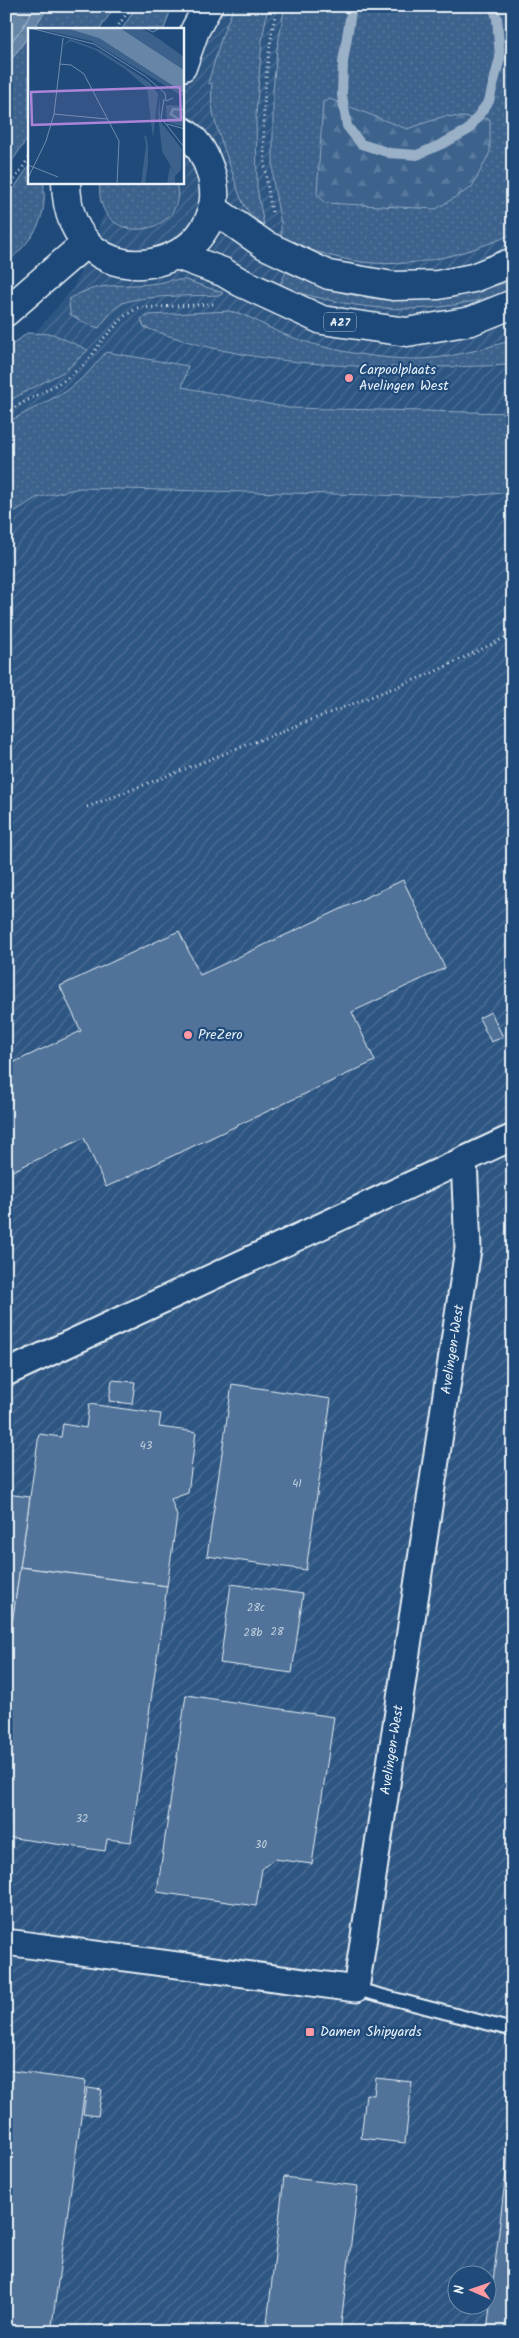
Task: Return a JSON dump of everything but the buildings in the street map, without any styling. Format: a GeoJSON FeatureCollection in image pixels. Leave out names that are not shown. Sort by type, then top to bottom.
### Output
{"type":"FeatureCollection","features":[{"type":"Feature","properties":{"kind":"main road"},"geometry":{"type":"LineString","coordinates":[[184,61],[195,30],[208,6]]}},
{"type":"Feature","properties":{"kind":"main road"},"geometry":{"type":"LineString","coordinates":[[66,184],[66,203],[74,224],[86,243],[120,262],[139,265],[159,263],[177,255],[193,243],[204,227],[212,208],[214,181],[205,155],[189,134],[184,131]]}},
{"type":"Feature","properties":{"kind":"main road"},"geometry":{"type":"LineString","coordinates":[[212,208],[265,245],[329,275],[393,286],[438,284],[473,278],[513,262]]}},
{"type":"Feature","properties":{"kind":"main road"},"geometry":{"type":"LineString","coordinates":[[6,312],[86,243]]}},
{"type":"Feature","properties":{"kind":"main road","name":"A27"},"geometry":{"type":"LineString","coordinates":[[177,255],[223,272],[240,282],[322,320],[407,332],[471,322],[513,304]]}},
{"type":"Feature","properties":{"kind":"street"},"geometry":{"type":"LineString","coordinates":[[6,1373],[513,1137]]}},
{"type":"Feature","properties":{"kind":"street","name":"Avelingen-West"},"geometry":{"type":"LineString","coordinates":[[356,1989],[468,1249],[464,1160]]}},
{"type":"Feature","properties":{"kind":"street"},"geometry":{"type":"LineString","coordinates":[[6,1942],[356,1989]]}},
{"type":"Feature","properties":{"kind":"lane"},"geometry":{"type":"LineString","coordinates":[[356,1989],[513,2030]]}},
{"type":"Feature","properties":{"kind":"path"},"geometry":{"type":"LineString","coordinates":[[117,28],[132,6]]}},
{"type":"Feature","properties":{"kind":"path"},"geometry":{"type":"LineString","coordinates":[[6,192],[28,159]]}},
{"type":"Feature","properties":{"kind":"path"},"geometry":{"type":"LineString","coordinates":[[6,412],[65,380],[88,361],[103,339]]}},
{"type":"Feature","properties":{"kind":"path"},"geometry":{"type":"LineString","coordinates":[[87,807],[432,673],[513,634]]}},
{"type":"Feature","properties":{"kind":"shaded area"},"geometry":{"type":"Polygon","coordinates":[[[189,6],[513,6],[513,2332],[6,2332],[6,366],[73,289],[117,184],[184,184],[184,28],[180,28],[189,6]]]}},
{"type":"Feature","properties":{"kind":"green space"},"geometry":{"type":"Polygon","coordinates":[[[49,6],[115,6],[101,28],[34,28],[49,6]]]}},
{"type":"Feature","properties":{"kind":"green space"},"geometry":{"type":"Polygon","coordinates":[[[137,6],[172,6],[164,28],[123,28],[137,6]]]}},
{"type":"Feature","properties":{"kind":"green space"},"geometry":{"type":"Polygon","coordinates":[[[234,6],[268,6],[262,41],[256,115],[257,188],[264,225],[250,213],[241,198],[216,124],[212,105],[212,84],[208,83],[222,36],[234,6]]]}},
{"type":"Feature","properties":{"kind":"green space"},"geometry":{"type":"Polygon","coordinates":[[[285,6],[513,6],[513,233],[492,243],[445,257],[397,264],[351,260],[328,255],[281,238],[281,224],[273,181],[273,91],[277,49],[285,6]]]}},
{"type":"Feature","properties":{"kind":"green space"},"geometry":{"type":"Polygon","coordinates":[[[28,36],[28,137],[6,170],[6,67],[28,36]]]}},
{"type":"Feature","properties":{"kind":"green space"},"geometry":{"type":"Polygon","coordinates":[[[330,99],[407,129],[445,116],[490,119],[490,152],[472,187],[436,209],[325,203],[317,194],[323,102],[330,99]]]}},
{"type":"Feature","properties":{"kind":"green space"},"geometry":{"type":"Polygon","coordinates":[[[28,167],[28,184],[44,184],[43,212],[40,221],[20,251],[6,264],[6,200],[28,167]]]}},
{"type":"Feature","properties":{"kind":"green space"},"geometry":{"type":"Polygon","coordinates":[[[100,184],[176,184],[177,202],[169,216],[157,225],[141,229],[125,227],[111,219],[102,205],[100,184]]]}},
{"type":"Feature","properties":{"kind":"green space"},"geometry":{"type":"Polygon","coordinates":[[[286,272],[343,293],[371,298],[426,300],[454,296],[513,280],[513,290],[452,305],[396,309],[368,307],[279,287],[286,272]]]}},
{"type":"Feature","properties":{"kind":"green space"},"geometry":{"type":"Polygon","coordinates":[[[171,280],[186,280],[223,293],[221,295],[156,297],[131,300],[116,308],[99,328],[84,323],[70,314],[69,299],[82,292],[107,286],[144,285],[171,280]]]}},
{"type":"Feature","properties":{"kind":"green space"},"geometry":{"type":"Polygon","coordinates":[[[229,311],[243,315],[296,339],[313,344],[347,352],[400,359],[428,359],[453,355],[513,340],[513,365],[373,367],[279,360],[188,342],[144,327],[141,319],[149,315],[229,311]]]}},
{"type":"Feature","properties":{"kind":"green space"},"geometry":{"type":"Polygon","coordinates":[[[27,333],[53,334],[88,350],[65,371],[6,402],[6,350],[27,333]]]}},
{"type":"Feature","properties":{"kind":"green space"},"geometry":{"type":"Polygon","coordinates":[[[106,352],[188,366],[182,387],[289,408],[513,413],[513,492],[456,497],[80,488],[36,498],[6,517],[6,423],[67,391],[87,374],[106,352]]]}},
{"type":"Feature","properties":{"kind":"water"},"geometry":{"type":"Polygon","coordinates":[[[6,6],[49,6],[34,28],[28,28],[28,36],[6,67],[6,6]]]}},
{"type":"Feature","properties":{"kind":"waterway"},"geometry":{"type":"LineString","coordinates":[[352,6],[343,62],[342,95],[347,126],[361,144],[390,153],[417,155],[468,130],[489,101],[500,58],[497,18],[493,6]]}},
{"type":"Feature","properties":{"kind":"place","name":"Carpoolplaats Avelingen West"},"geometry":{"type":"Point","coordinates":[349,378]}},
{"type":"Feature","properties":{"kind":"place","name":"PreZero"},"geometry":{"type":"Point","coordinates":[188,1035]}},
{"type":"Feature","properties":{"kind":"place","name":"Damen Shipyards"},"geometry":{"type":"Point","coordinates":[310,2032]}}]}
